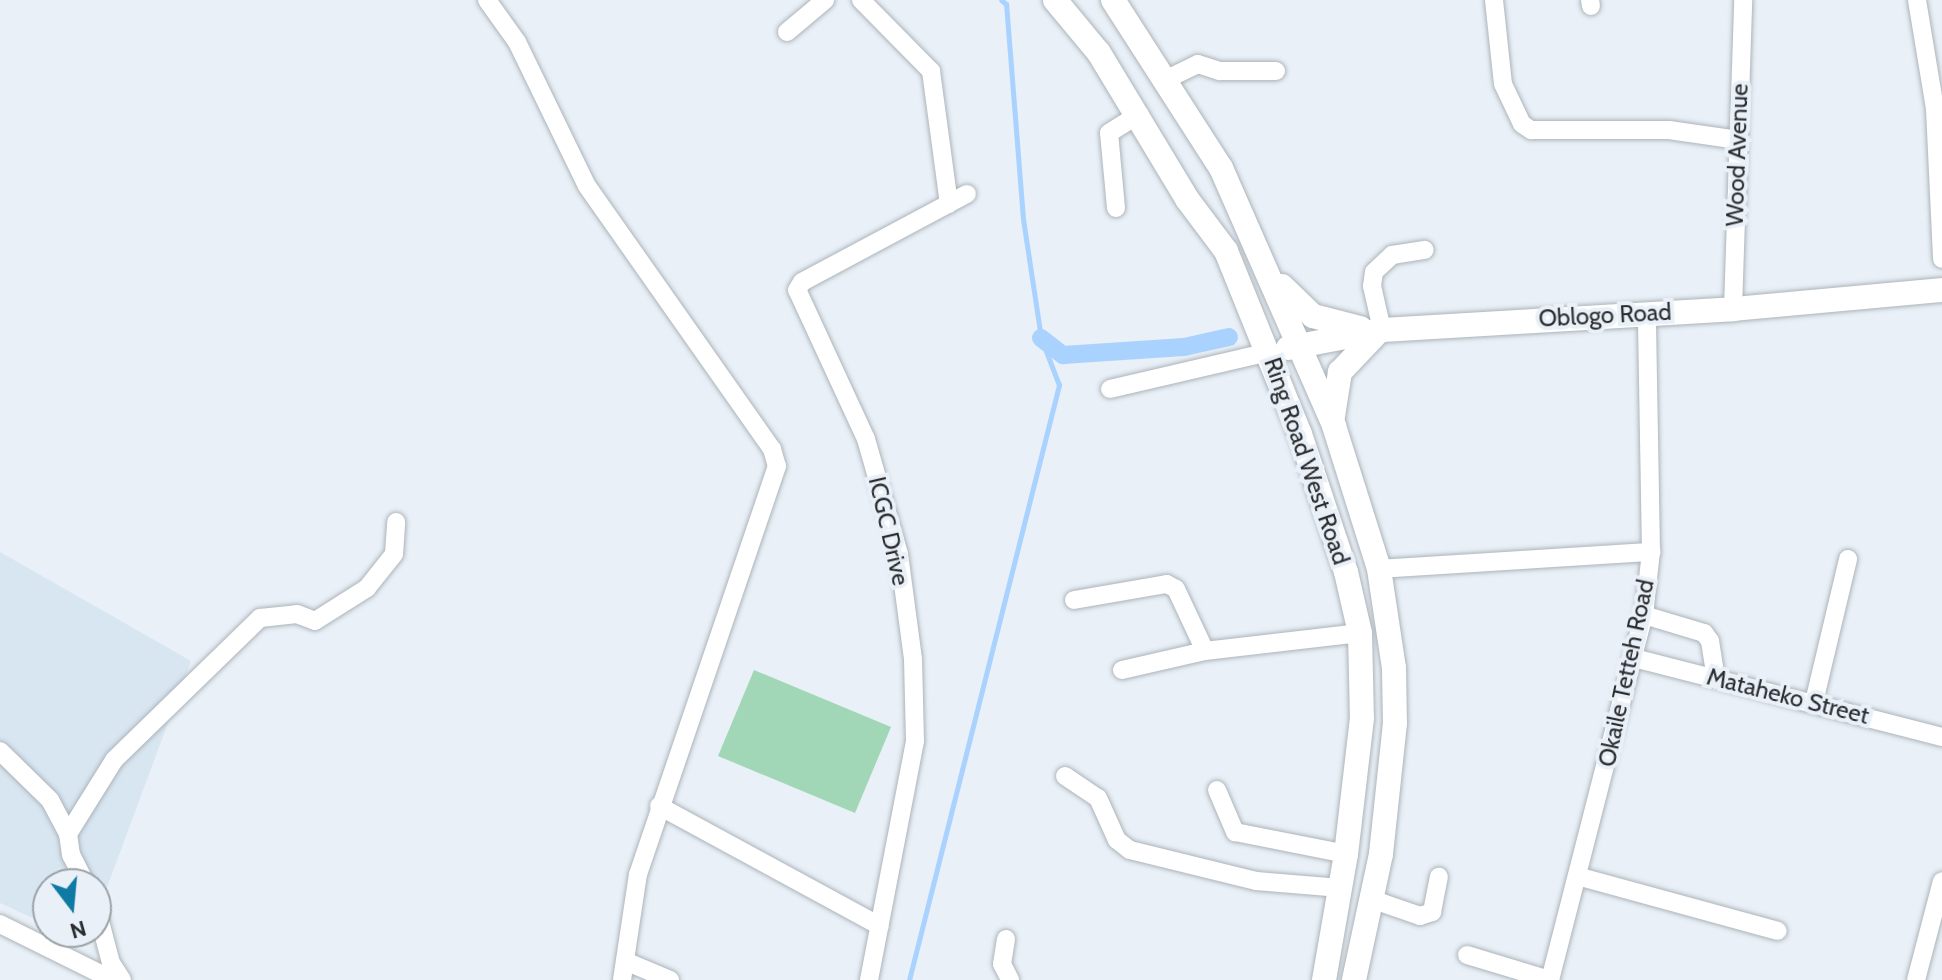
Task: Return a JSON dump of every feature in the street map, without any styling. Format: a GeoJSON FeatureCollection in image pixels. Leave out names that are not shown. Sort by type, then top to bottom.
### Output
{"type":"FeatureCollection","features":[{"type":"Feature","properties":{"kind":"main road","name":"Ring Road West Road"},"geometry":{"type":"LineString","coordinates":[[1055,0],[1139,114],[1187,199],[1226,251],[1269,352],[1333,531],[1360,633],[1360,743],[1341,888],[1324,980]]}},
{"type":"Feature","properties":{"kind":"main road","name":"Ring Road West Road"},"geometry":{"type":"LineString","coordinates":[[1113,0],[1167,79],[1221,168],[1271,275],[1334,426],[1379,569],[1394,668],[1395,723],[1371,899],[1354,980]]}},
{"type":"Feature","properties":{"kind":"main road"},"geometry":{"type":"LineString","coordinates":[[1187,199],[1221,217],[1275,323],[1301,345]]}},
{"type":"Feature","properties":{"kind":"main road"},"geometry":{"type":"LineString","coordinates":[[1271,275],[1313,316],[1336,325],[1382,330]]}},
{"type":"Feature","properties":{"kind":"main road","name":"Oblogo Road"},"geometry":{"type":"LineString","coordinates":[[1269,352],[1382,330],[1733,309],[1942,290]]}},
{"type":"Feature","properties":{"kind":"main road"},"geometry":{"type":"LineString","coordinates":[[1334,426],[1332,402],[1340,372],[1360,346],[1382,330]]}},
{"type":"Feature","properties":{"kind":"street"},"geometry":{"type":"LineString","coordinates":[[487,0],[517,42],[587,186],[772,449],[777,466],[638,874],[622,980]]}},
{"type":"Feature","properties":{"kind":"street"},"geometry":{"type":"LineString","coordinates":[[787,32],[825,0]]}},
{"type":"Feature","properties":{"kind":"street"},"geometry":{"type":"LineString","coordinates":[[861,0],[931,71],[949,204]]}},
{"type":"Feature","properties":{"kind":"street"},"geometry":{"type":"LineString","coordinates":[[1494,0],[1503,84],[1522,124],[1531,130],[1669,130],[1738,140]]}},
{"type":"Feature","properties":{"kind":"street","name":"Wood Avenue"},"geometry":{"type":"LineString","coordinates":[[1733,309],[1743,0]]}},
{"type":"Feature","properties":{"kind":"street"},"geometry":{"type":"LineString","coordinates":[[1917,0],[1935,109],[1942,259]]}},
{"type":"Feature","properties":{"kind":"street"},"geometry":{"type":"LineString","coordinates":[[1167,79],[1198,64],[1220,71],[1276,71]]}},
{"type":"Feature","properties":{"kind":"street"},"geometry":{"type":"LineString","coordinates":[[1116,208],[1109,133],[1139,114]]}},
{"type":"Feature","properties":{"kind":"street","name":"ICGC Drive"},"geometry":{"type":"LineString","coordinates":[[869,980],[915,741],[913,659],[899,554],[866,439],[797,290],[802,282],[967,194]]}},
{"type":"Feature","properties":{"kind":"street"},"geometry":{"type":"LineString","coordinates":[[1382,330],[1372,286],[1374,272],[1392,255],[1425,250]]}},
{"type":"Feature","properties":{"kind":"street","name":"Okaile Tetteh Road"},"geometry":{"type":"LineString","coordinates":[[1550,980],[1644,615],[1651,552],[1647,312]]}},
{"type":"Feature","properties":{"kind":"street"},"geometry":{"type":"LineString","coordinates":[[1110,389],[1269,352]]}},
{"type":"Feature","properties":{"kind":"street"},"geometry":{"type":"LineString","coordinates":[[68,834],[114,760],[260,618],[297,614],[315,621],[367,588],[394,554],[396,522]]}},
{"type":"Feature","properties":{"kind":"street"},"geometry":{"type":"LineString","coordinates":[[1379,569],[1651,552]]}},
{"type":"Feature","properties":{"kind":"street"},"geometry":{"type":"LineString","coordinates":[[1814,702],[1848,559]]}},
{"type":"Feature","properties":{"kind":"street"},"geometry":{"type":"LineString","coordinates":[[1074,600],[1167,584],[1176,589],[1205,651]]}},
{"type":"Feature","properties":{"kind":"street"},"geometry":{"type":"LineString","coordinates":[[1644,615],[1704,633],[1710,641],[1716,678]]}},
{"type":"Feature","properties":{"kind":"street"},"geometry":{"type":"LineString","coordinates":[[1122,670],[1205,651],[1360,633]]}},
{"type":"Feature","properties":{"kind":"street","name":"Mataheko Street"},"geometry":{"type":"LineString","coordinates":[[1634,658],[1942,737]]}},
{"type":"Feature","properties":{"kind":"street"},"geometry":{"type":"LineString","coordinates":[[0,751],[50,800],[68,834],[71,855],[78,868]]}},
{"type":"Feature","properties":{"kind":"street"},"geometry":{"type":"LineString","coordinates":[[1065,776],[1098,798],[1117,840],[1130,850],[1256,881],[1341,888]]}},
{"type":"Feature","properties":{"kind":"street"},"geometry":{"type":"LineString","coordinates":[[1217,790],[1235,832],[1346,854]]}},
{"type":"Feature","properties":{"kind":"street"},"geometry":{"type":"LineString","coordinates":[[659,806],[880,926]]}},
{"type":"Feature","properties":{"kind":"street"},"geometry":{"type":"LineString","coordinates":[[1577,876],[1778,931]]}},
{"type":"Feature","properties":{"kind":"street"},"geometry":{"type":"LineString","coordinates":[[1371,899],[1420,916],[1432,912],[1439,877]]}},
{"type":"Feature","properties":{"kind":"street"},"geometry":{"type":"LineString","coordinates":[[1916,980],[1942,881]]}},
{"type":"Feature","properties":{"kind":"street"},"geometry":{"type":"LineString","coordinates":[[0,924],[113,980]]}},
{"type":"Feature","properties":{"kind":"street"},"geometry":{"type":"LineString","coordinates":[[1006,939],[1002,964],[1010,980]]}},
{"type":"Feature","properties":{"kind":"street"},"geometry":{"type":"LineString","coordinates":[[107,948],[111,963],[122,980]]}},
{"type":"Feature","properties":{"kind":"street"},"geometry":{"type":"LineString","coordinates":[[1467,955],[1550,980]]}},
{"type":"Feature","properties":{"kind":"street"},"geometry":{"type":"LineString","coordinates":[[625,961],[670,980]]}},
{"type":"Feature","properties":{"kind":"shaded area"},"geometry":{"type":"Polygon","coordinates":[[[0,552],[191,661],[112,874],[112,868],[32,868],[32,918],[0,903],[0,552]]]}},
{"type":"Feature","properties":{"kind":"green space"},"geometry":{"type":"Polygon","coordinates":[[[754,670],[891,727],[855,813],[718,756],[754,670]]]}},
{"type":"Feature","properties":{"kind":"waterway"},"geometry":{"type":"LineString","coordinates":[[909,980],[1059,385],[1041,338],[1023,219],[1006,4],[1001,0]]}},
{"type":"Feature","properties":{"kind":"waterway"},"geometry":{"type":"LineString","coordinates":[[1041,338],[1063,355],[1184,347],[1229,337]]}}]}
